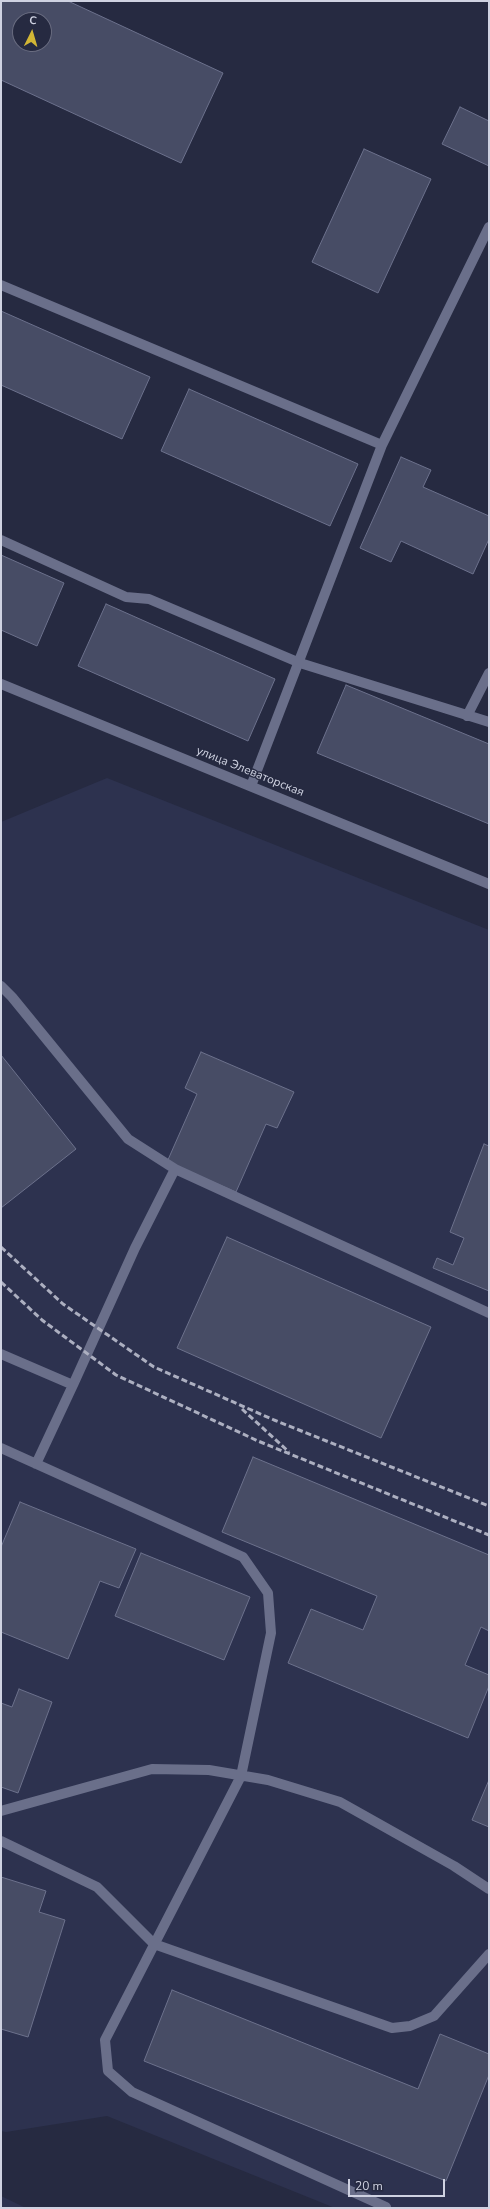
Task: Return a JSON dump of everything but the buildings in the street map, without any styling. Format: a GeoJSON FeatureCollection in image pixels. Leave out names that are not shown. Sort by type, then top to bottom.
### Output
{"type":"FeatureCollection","features":[{"type":"Feature","properties":{"kind":"street"},"geometry":{"type":"LineString","coordinates":[[252,786],[382,445],[489,227]]}},
{"type":"Feature","properties":{"kind":"street"},"geometry":{"type":"LineString","coordinates":[[1,285],[382,445]]}},
{"type":"Feature","properties":{"kind":"street"},"geometry":{"type":"LineString","coordinates":[[1,540],[126,597],[149,599],[300,663],[489,722]]}},
{"type":"Feature","properties":{"kind":"street"},"geometry":{"type":"LineString","coordinates":[[467,716],[489,674]]}},
{"type":"Feature","properties":{"kind":"street","name":"улица Элеваторская"},"geometry":{"type":"LineString","coordinates":[[1,684],[489,884]]}},
{"type":"Feature","properties":{"kind":"street"},"geometry":{"type":"LineString","coordinates":[[1,986],[12,997],[128,1139],[175,1169],[489,1313]]}},
{"type":"Feature","properties":{"kind":"street"},"geometry":{"type":"LineString","coordinates":[[36,1464],[135,1248],[175,1169]]}},
{"type":"Feature","properties":{"kind":"street"},"geometry":{"type":"LineString","coordinates":[[1,1354],[73,1384]]}},
{"type":"Feature","properties":{"kind":"street"},"geometry":{"type":"LineString","coordinates":[[1,1448],[243,1558],[268,1593],[271,1633],[241,1776],[105,2040],[108,2071],[132,2092],[386,2207]]}},
{"type":"Feature","properties":{"kind":"street"},"geometry":{"type":"LineString","coordinates":[[1,1811],[152,1769],[210,1770],[268,1780],[340,1802],[454,1866],[489,1889]]}},
{"type":"Feature","properties":{"kind":"street"},"geometry":{"type":"LineString","coordinates":[[1,1841],[97,1887],[154,1944],[392,2028],[410,2026],[434,2016],[489,1954]]}},
{"type":"Feature","properties":{"kind":"shaded area"},"geometry":{"type":"Polygon","coordinates":[[[107,778],[489,930],[489,2208],[335,2208],[107,2116],[6,2132],[1,2131],[1,822],[107,778]]]}},
{"type":"Feature","properties":{"kind":"shaded area"},"geometry":{"type":"Polygon","coordinates":[[[1,2196],[26,2208],[1,2208],[1,2196]]]}},
{"type":"Feature","properties":{"kind":"railway"},"geometry":{"type":"LineString","coordinates":[[1,1247],[63,1304],[154,1367],[274,1420],[489,1506]]}},
{"type":"Feature","properties":{"kind":"railway"},"geometry":{"type":"LineString","coordinates":[[1,1282],[42,1320],[116,1375],[258,1441],[489,1535]]}},
{"type":"Feature","properties":{"kind":"railway"},"geometry":{"type":"LineString","coordinates":[[242,1409],[289,1452]]}}]}
